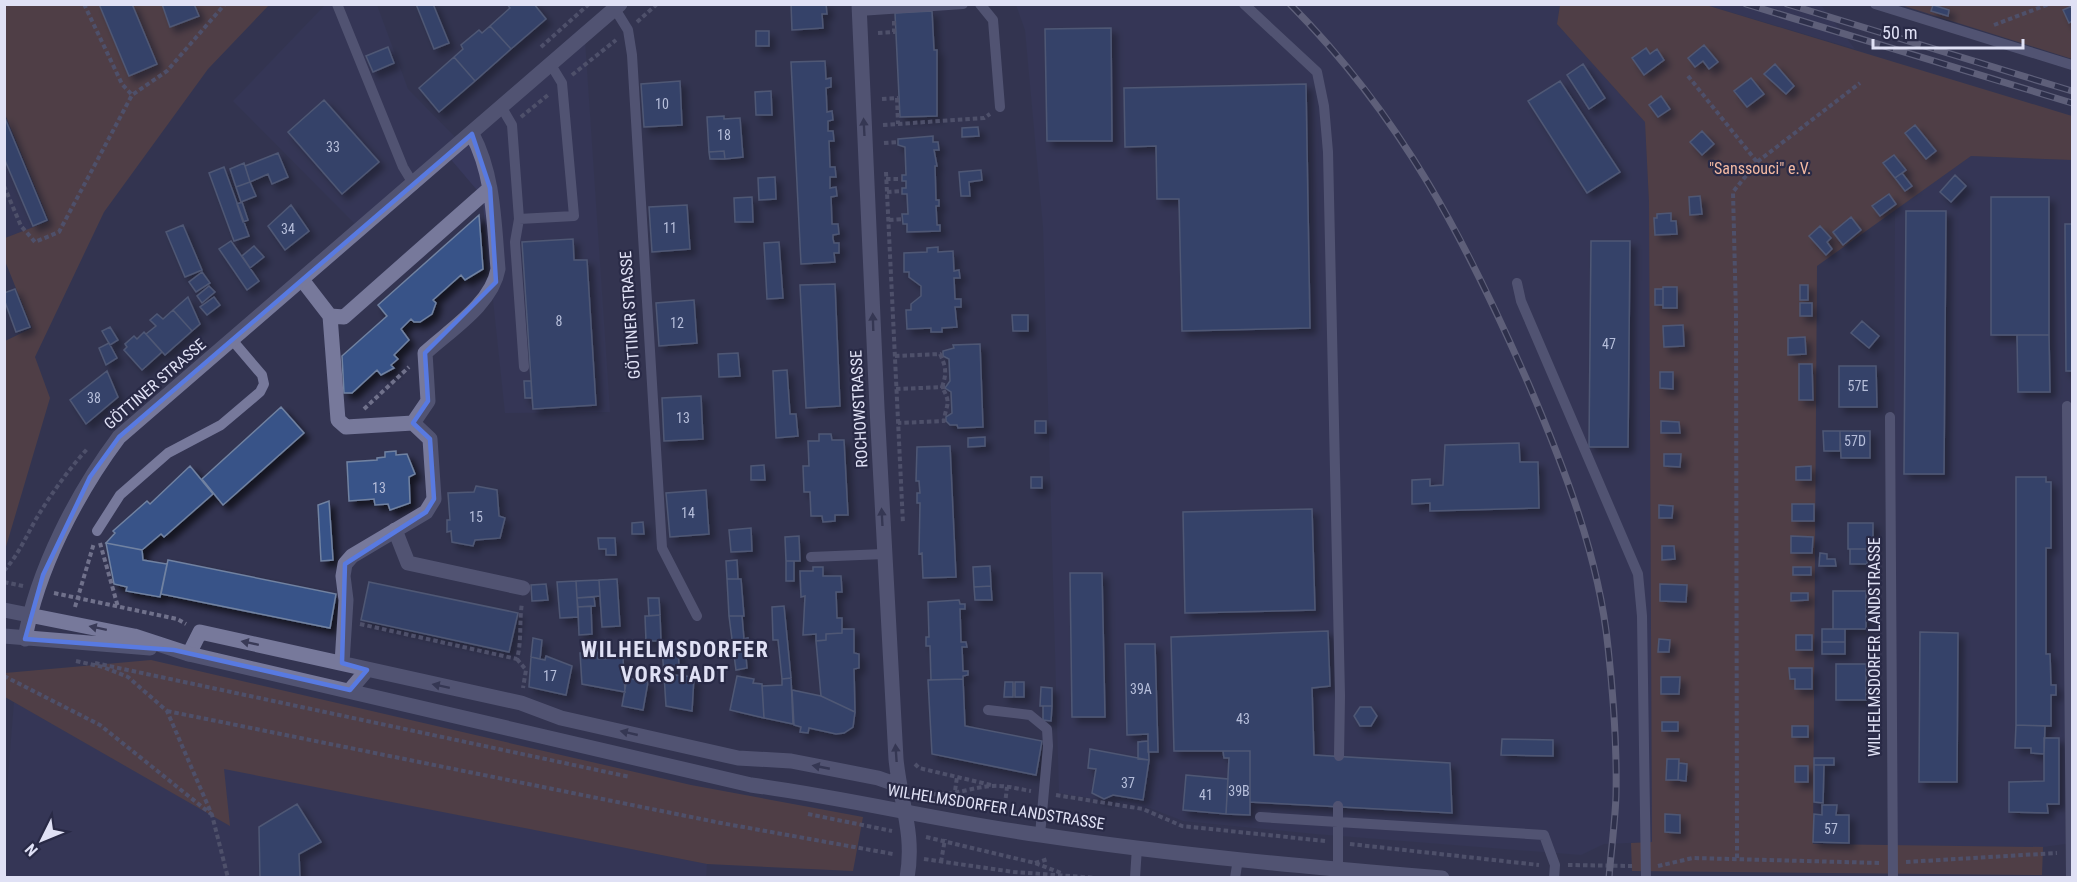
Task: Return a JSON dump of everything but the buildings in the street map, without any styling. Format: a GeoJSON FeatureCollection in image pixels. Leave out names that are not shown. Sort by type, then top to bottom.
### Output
{"type":"FeatureCollection","features":[{"type":"Feature","properties":{"kind":"street","name":"GÖTTINER STRASSE"},"geometry":{"type":"LineString","coordinates":[[25,639],[29,616],[43,575],[96,469],[119,437],[303,281],[618,7]]}},
{"type":"Feature","properties":{"kind":"street","name":"ROCHOWSTRASSE"},"geometry":{"type":"LineString","coordinates":[[859,8],[884,554],[898,784],[907,810],[910,835],[911,857],[907,878]]}},
{"type":"Feature","properties":{"kind":"street"},"geometry":{"type":"LineString","coordinates":[[413,423],[429,401],[425,353],[487,297],[496,282],[498,269],[490,188],[481,151],[472,134]]}},
{"type":"Feature","properties":{"kind":"street"},"geometry":{"type":"LineString","coordinates":[[330,316],[344,317],[490,188]]}},
{"type":"Feature","properties":{"kind":"street"},"geometry":{"type":"LineString","coordinates":[[303,281],[330,316],[338,420],[346,427],[413,423],[430,439],[432,456],[434,499],[426,512],[352,556],[345,564],[343,576],[346,600],[342,663]]}},
{"type":"Feature","properties":{"kind":"street"},"geometry":{"type":"LineString","coordinates":[[395,530],[408,563],[524,588]]}},
{"type":"Feature","properties":{"kind":"street","name":"WILHELMSDORFER LANDSTRASSE"},"geometry":{"type":"LineString","coordinates":[[4,610],[134,636],[182,652],[751,785],[907,810],[1040,835],[1238,859],[1442,878]]}},
{"type":"Feature","properties":{"kind":"street"},"geometry":{"type":"LineString","coordinates":[[182,652],[200,632]]}},
{"type":"Feature","properties":{"kind":"street","name":"WILHELMSDORFER LANDSTRASSE"},"geometry":{"type":"LineString","coordinates":[[200,632],[521,703],[561,718],[738,758],[791,761],[879,778],[898,784]]}},
{"type":"Feature","properties":{"kind":"street","name":"WILHELMSDORFER LANDSTRASSE"},"geometry":{"type":"LineString","coordinates":[[4,636],[182,652]]}},
{"type":"Feature","properties":{"kind":"street"},"geometry":{"type":"LineString","coordinates":[[350,690],[367,670]]}},
{"type":"Feature","properties":{"kind":"street"},"geometry":{"type":"LineString","coordinates":[[550,738],[561,718]]}},
{"type":"Feature","properties":{"kind":"lane"},"geometry":{"type":"LineString","coordinates":[[337,4],[403,167],[414,185]]}},
{"type":"Feature","properties":{"kind":"lane"},"geometry":{"type":"LineString","coordinates":[[859,8],[877,10],[963,4]]}},
{"type":"Feature","properties":{"kind":"lane"},"geometry":{"type":"LineString","coordinates":[[980,4],[993,20],[1000,106]]}},
{"type":"Feature","properties":{"kind":"lane"},"geometry":{"type":"LineString","coordinates":[[1244,4],[1317,72],[1324,106],[1328,152],[1338,577],[1339,756]]}},
{"type":"Feature","properties":{"kind":"lane"},"geometry":{"type":"LineString","coordinates":[[1875,4],[2073,65]]}},
{"type":"Feature","properties":{"kind":"lane","name":"GÖTTINER STRASSE"},"geometry":{"type":"LineString","coordinates":[[618,7],[628,30],[632,55],[662,548],[697,616]]}},
{"type":"Feature","properties":{"kind":"lane"},"geometry":{"type":"LineString","coordinates":[[519,219],[574,216],[562,83],[551,65]]}},
{"type":"Feature","properties":{"kind":"lane"},"geometry":{"type":"LineString","coordinates":[[502,108],[512,125],[519,219],[515,242],[524,367]]}},
{"type":"Feature","properties":{"kind":"lane"},"geometry":{"type":"LineString","coordinates":[[1517,283],[1521,301],[1638,574],[1642,627],[1646,878]]}},
{"type":"Feature","properties":{"kind":"lane"},"geometry":{"type":"LineString","coordinates":[[97,531],[120,495],[168,453],[221,425],[260,392],[264,384],[262,375],[233,341]]}},
{"type":"Feature","properties":{"kind":"lane"},"geometry":{"type":"LineString","coordinates":[[2067,406],[2071,878]]}},
{"type":"Feature","properties":{"kind":"lane","name":"WILHELMSDORFER LANDSTRASSE"},"geometry":{"type":"LineString","coordinates":[[1890,417],[1893,878]]}},
{"type":"Feature","properties":{"kind":"lane"},"geometry":{"type":"LineString","coordinates":[[811,557],[884,554]]}},
{"type":"Feature","properties":{"kind":"lane"},"geometry":{"type":"LineString","coordinates":[[988,710],[1030,715],[1047,729],[1048,746],[1040,835]]}},
{"type":"Feature","properties":{"kind":"lane"},"geometry":{"type":"LineString","coordinates":[[1338,806],[1338,868]]}},
{"type":"Feature","properties":{"kind":"lane"},"geometry":{"type":"LineString","coordinates":[[1260,817],[1544,835],[1555,865],[1554,878]]}},
{"type":"Feature","properties":{"kind":"lane"},"geometry":{"type":"LineString","coordinates":[[1136,878],[1137,847]]}},
{"type":"Feature","properties":{"kind":"lane"},"geometry":{"type":"LineString","coordinates":[[1235,878],[1238,859]]}},
{"type":"Feature","properties":{"kind":"path"},"geometry":{"type":"LineString","coordinates":[[84,4],[122,84],[132,95]]}},
{"type":"Feature","properties":{"kind":"path"},"geometry":{"type":"LineString","coordinates":[[4,186],[21,226],[34,242],[59,232],[132,95],[167,71],[225,4]]}},
{"type":"Feature","properties":{"kind":"path"},"geometry":{"type":"LineString","coordinates":[[1970,32],[2024,16],[2049,4]]}},
{"type":"Feature","properties":{"kind":"path"},"geometry":{"type":"LineString","coordinates":[[877,10],[879,44]]}},
{"type":"Feature","properties":{"kind":"path"},"geometry":{"type":"LineString","coordinates":[[878,33],[896,32]]}},
{"type":"Feature","properties":{"kind":"path"},"geometry":{"type":"LineString","coordinates":[[1688,76],[1757,162]]}},
{"type":"Feature","properties":{"kind":"path"},"geometry":{"type":"LineString","coordinates":[[1737,858],[1736,314],[1733,192],[1757,162],[1860,83]]}},
{"type":"Feature","properties":{"kind":"path"},"geometry":{"type":"LineString","coordinates":[[881,88],[882,108]]}},
{"type":"Feature","properties":{"kind":"path"},"geometry":{"type":"LineString","coordinates":[[882,99],[898,98],[898,124]]}},
{"type":"Feature","properties":{"kind":"path"},"geometry":{"type":"LineString","coordinates":[[883,125],[984,118],[1000,106]]}},
{"type":"Feature","properties":{"kind":"path"},"geometry":{"type":"LineString","coordinates":[[883,117],[885,152]]}},
{"type":"Feature","properties":{"kind":"path"},"geometry":{"type":"LineString","coordinates":[[884,143],[898,142]]}},
{"type":"Feature","properties":{"kind":"path"},"geometry":{"type":"LineString","coordinates":[[885,161],[903,527]]}},
{"type":"Feature","properties":{"kind":"path"},"geometry":{"type":"LineString","coordinates":[[886,179],[902,178]]}},
{"type":"Feature","properties":{"kind":"path"},"geometry":{"type":"LineString","coordinates":[[887,192],[902,191]]}},
{"type":"Feature","properties":{"kind":"path"},"geometry":{"type":"LineString","coordinates":[[889,220],[903,219]]}},
{"type":"Feature","properties":{"kind":"path"},"geometry":{"type":"LineString","coordinates":[[346,427],[425,353]]}},
{"type":"Feature","properties":{"kind":"path"},"geometry":{"type":"LineString","coordinates":[[895,356],[940,354],[946,361],[944,387],[947,394],[948,412],[944,421],[898,423]]}},
{"type":"Feature","properties":{"kind":"path"},"geometry":{"type":"LineString","coordinates":[[896,389],[944,387]]}},
{"type":"Feature","properties":{"kind":"path"},"geometry":{"type":"LineString","coordinates":[[97,531],[77,599],[177,619],[200,632]]}},
{"type":"Feature","properties":{"kind":"path"},"geometry":{"type":"LineString","coordinates":[[97,531],[118,606]]}},
{"type":"Feature","properties":{"kind":"path"},"geometry":{"type":"LineString","coordinates":[[517,659],[522,641],[519,621],[524,588]]}},
{"type":"Feature","properties":{"kind":"path"},"geometry":{"type":"LineString","coordinates":[[345,621],[517,659],[526,670],[521,703]]}},
{"type":"Feature","properties":{"kind":"path"},"geometry":{"type":"LineString","coordinates":[[228,878],[212,815],[167,711],[128,677],[103,667],[68,658],[634,778]]}},
{"type":"Feature","properties":{"kind":"path"},"geometry":{"type":"LineString","coordinates":[[4,676],[100,725],[212,815]]}},
{"type":"Feature","properties":{"kind":"path"},"geometry":{"type":"LineString","coordinates":[[167,711],[710,820],[911,857],[1014,872],[1061,873],[1097,878]]}},
{"type":"Feature","properties":{"kind":"path"},"geometry":{"type":"LineString","coordinates":[[913,753],[913,763],[919,768],[995,786]]}},
{"type":"Feature","properties":{"kind":"path"},"geometry":{"type":"LineString","coordinates":[[1004,814],[1007,787]]}},
{"type":"Feature","properties":{"kind":"path"},"geometry":{"type":"LineString","coordinates":[[807,813],[910,835],[945,840],[1035,863],[1061,873]]}},
{"type":"Feature","properties":{"kind":"path"},"geometry":{"type":"LineString","coordinates":[[1035,863],[1048,859]]}},
{"type":"Feature","properties":{"kind":"highlighted area"},"geometry":{"type":"Polygon","coordinates":[[[472,134],[490,188],[496,282],[425,353],[428,401],[413,423],[430,439],[434,499],[426,512],[345,564],[342,663],[367,670],[350,690],[174,650],[25,639],[43,575],[90,477],[119,437],[472,134]]]}},
{"type":"Feature","properties":{"kind":"shaded area"},"geometry":{"type":"Polygon","coordinates":[[[325,5],[377,5],[408,89],[455,137],[584,25],[610,412],[505,413],[482,196],[442,149],[359,228],[233,101],[325,5]]]}},
{"type":"Feature","properties":{"kind":"shaded area"},"geometry":{"type":"Polygon","coordinates":[[[1016,5],[1560,5],[1557,24],[1645,122],[1649,202],[1652,842],[1604,844],[1581,855],[1315,834],[1183,821],[1150,808],[1059,793],[1043,227],[1025,30],[1016,5]]]}},
{"type":"Feature","properties":{"kind":"shaded area"},"geometry":{"type":"Polygon","coordinates":[[[1706,5],[1821,5],[1855,49],[1706,5]]]}},
{"type":"Feature","properties":{"kind":"shaded area"},"geometry":{"type":"Polygon","coordinates":[[[4,114],[49,221],[5,238],[4,238],[4,114]]]}},
{"type":"Feature","properties":{"kind":"shaded area"},"geometry":{"type":"Polygon","coordinates":[[[1971,156],[2072,160],[2072,843],[2043,847],[1893,846],[1895,210],[1971,156]]]}},
{"type":"Feature","properties":{"kind":"shaded area"},"geometry":{"type":"Polygon","coordinates":[[[14,702],[229,825],[223,768],[707,864],[706,878],[5,878],[5,814],[14,702]]]}},
{"type":"Feature","properties":{"kind":"green space"},"geometry":{"type":"Polygon","coordinates":[[[5,5],[269,5],[208,69],[104,212],[35,357],[50,398],[5,550],[5,341],[32,328],[5,261],[5,238],[49,221],[5,114],[5,5]]]}},
{"type":"Feature","properties":{"kind":"green space","name":"\"Sanssouci\" e.V."},"geometry":{"type":"Polygon","coordinates":[[[1560,5],[1706,5],[2072,116],[2072,160],[1971,156],[1817,266],[1813,844],[2043,847],[2042,875],[1632,871],[1631,843],[1652,842],[1649,202],[1645,122],[1557,24],[1560,5]]]}},
{"type":"Feature","properties":{"kind":"green space"},"geometry":{"type":"Polygon","coordinates":[[[1901,5],[2072,5],[2072,59],[1901,5]]]}},
{"type":"Feature","properties":{"kind":"green space"},"geometry":{"type":"Polygon","coordinates":[[[151,660],[691,785],[863,817],[853,871],[707,864],[224,769],[230,826],[5,697],[5,673],[151,660]]]}},
{"type":"Feature","properties":{"kind":"railway"},"geometry":{"type":"LineString","coordinates":[[1290,4],[1330,47],[1366,91],[1428,183],[1481,281],[1505,332],[1567,480],[1597,580],[1612,683],[1616,796],[1609,878]]}},
{"type":"Feature","properties":{"kind":"railway"},"geometry":{"type":"LineString","coordinates":[[1746,4],[2072,103]]}},
{"type":"Feature","properties":{"kind":"railway"},"geometry":{"type":"LineString","coordinates":[[1787,4],[2072,91]]}},
{"type":"Feature","properties":{"kind":"district","name":"WILHELMSDORFER VORSTADT"},"geometry":{"type":"Point","coordinates":[675,662]}}]}
